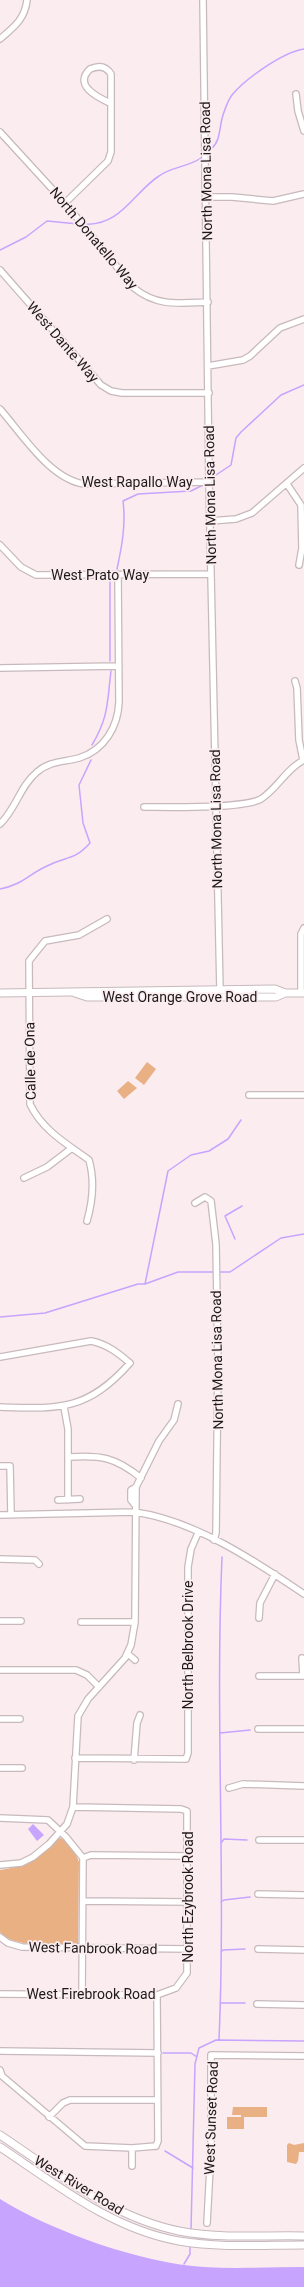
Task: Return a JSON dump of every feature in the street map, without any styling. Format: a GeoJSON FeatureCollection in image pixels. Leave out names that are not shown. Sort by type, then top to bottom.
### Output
{"type":"FeatureCollection","features":[{"type":"Feature","properties":{"kind":"main road","name":"West Orange Grove Road"},"geometry":{"type":"LineString","coordinates":[[0,993],[75,993],[89,990],[275,990],[285,993],[302,993]]}},
{"type":"Feature","properties":{"kind":"main road","name":"West Orange Grove Road"},"geometry":{"type":"LineString","coordinates":[[75,993],[87,997],[159,998],[276,998],[285,993]]}},
{"type":"Feature","properties":{"kind":"main road","name":"West River Road"},"geometry":{"type":"LineString","coordinates":[[0,2135],[96,2199],[140,2220],[180,2231],[201,2234],[304,2236]]}},
{"type":"Feature","properties":{"kind":"main road","name":"West River Road"},"geometry":{"type":"LineString","coordinates":[[0,2147],[93,2208],[138,2229],[180,2241],[201,2244],[304,2245]]}},
{"type":"Feature","properties":{"kind":"street"},"geometry":{"type":"LineString","coordinates":[[0,39],[20,21],[26,12],[27,0]]}},
{"type":"Feature","properties":{"kind":"street","name":"North Mona Lisa Road"},"geometry":{"type":"LineString","coordinates":[[203,0],[210,521],[220,990]]}},
{"type":"Feature","properties":{"kind":"street"},"geometry":{"type":"LineString","coordinates":[[65,203],[108,161],[111,152],[112,137],[110,104],[113,86],[111,74],[102,66],[90,69],[85,77],[85,86],[93,95],[110,104]]}},
{"type":"Feature","properties":{"kind":"street"},"geometry":{"type":"LineString","coordinates":[[296,94],[298,111],[304,131]]}},
{"type":"Feature","properties":{"kind":"street","name":"North Donatello Way"},"geometry":{"type":"LineString","coordinates":[[0,132],[65,203],[134,288],[145,297],[172,303],[208,302]]}},
{"type":"Feature","properties":{"kind":"street"},"geometry":{"type":"LineString","coordinates":[[206,198],[232,197],[273,201],[304,194]]}},
{"type":"Feature","properties":{"kind":"street","name":"West Dante Way"},"geometry":{"type":"LineString","coordinates":[[0,270],[101,385],[111,391],[122,393],[209,393]]}},
{"type":"Feature","properties":{"kind":"street"},"geometry":{"type":"LineString","coordinates":[[208,366],[243,360],[250,356],[280,328],[304,319]]}},
{"type":"Feature","properties":{"kind":"street","name":"West Rapallo Way"},"geometry":{"type":"LineString","coordinates":[[0,409],[51,467],[69,481],[84,484],[210,482]]}},
{"type":"Feature","properties":{"kind":"street"},"geometry":{"type":"LineString","coordinates":[[210,521],[232,520],[246,516],[261,507],[304,468]]}},
{"type":"Feature","properties":{"kind":"street"},"geometry":{"type":"LineString","coordinates":[[287,484],[301,505],[302,548],[299,565]]}},
{"type":"Feature","properties":{"kind":"street","name":"West Prato Way"},"geometry":{"type":"LineString","coordinates":[[0,545],[21,567],[36,575],[211,574]]}},
{"type":"Feature","properties":{"kind":"street"},"geometry":{"type":"LineString","coordinates":[[0,824],[36,773],[57,761],[87,755],[95,750],[107,737],[115,724],[119,709],[118,575]]}},
{"type":"Feature","properties":{"kind":"street"},"geometry":{"type":"LineString","coordinates":[[0,668],[119,666]]}},
{"type":"Feature","properties":{"kind":"street"},"geometry":{"type":"LineString","coordinates":[[144,807],[239,805],[259,800],[272,790],[283,776],[304,760],[299,740],[297,688],[295,681]]}},
{"type":"Feature","properties":{"kind":"street","name":"Calle de Ona"},"geometry":{"type":"LineString","coordinates":[[88,1221],[92,1202],[92,1172],[90,1160],[48,1130],[36,1117],[30,1104],[29,961],[45,940],[79,934],[107,919]]}},
{"type":"Feature","properties":{"kind":"street"},"geometry":{"type":"LineString","coordinates":[[302,993],[301,934],[304,928]]}},
{"type":"Feature","properties":{"kind":"street"},"geometry":{"type":"LineString","coordinates":[[249,1095],[304,1095]]}},
{"type":"Feature","properties":{"kind":"street"},"geometry":{"type":"LineString","coordinates":[[24,1178],[47,1167],[72,1148]]}},
{"type":"Feature","properties":{"kind":"street","name":"North Mona Lisa Road"},"geometry":{"type":"LineString","coordinates":[[195,1204],[205,1197],[212,1200],[216,1244],[217,1467],[216,1533],[214,1540]]}},
{"type":"Feature","properties":{"kind":"street"},"geometry":{"type":"LineString","coordinates":[[0,1357],[91,1341],[113,1348],[130,1363],[106,1387],[88,1398],[64,1407],[0,1407]]}},
{"type":"Feature","properties":{"kind":"street"},"geometry":{"type":"LineString","coordinates":[[0,1865],[21,1863],[33,1857],[61,1832],[73,1807],[78,1716],[85,1703],[128,1654],[132,1641],[135,1622],[135,1505],[131,1500],[132,1490],[136,1487],[141,1478],[159,1441],[174,1420],[178,1404]]}},
{"type":"Feature","properties":{"kind":"street"},"geometry":{"type":"LineString","coordinates":[[64,1407],[68,1429],[68,1500]]}},
{"type":"Feature","properties":{"kind":"street"},"geometry":{"type":"LineString","coordinates":[[69,1457],[97,1456],[112,1459],[128,1467],[141,1478]]}},
{"type":"Feature","properties":{"kind":"street"},"geometry":{"type":"LineString","coordinates":[[0,1466],[10,1466],[11,1514]]}},
{"type":"Feature","properties":{"kind":"street"},"geometry":{"type":"LineString","coordinates":[[58,1500],[80,1499]]}},
{"type":"Feature","properties":{"kind":"street"},"geometry":{"type":"LineString","coordinates":[[0,1515],[134,1512],[154,1515],[214,1540],[274,1574],[304,1594]]}},
{"type":"Feature","properties":{"kind":"street","name":"North Belbrook Drive"},"geometry":{"type":"LineString","coordinates":[[134,1760],[187,1760],[188,1567],[191,1549],[198,1533]]}},
{"type":"Feature","properties":{"kind":"street"},"geometry":{"type":"LineString","coordinates":[[0,1559],[35,1560],[39,1564]]}},
{"type":"Feature","properties":{"kind":"street"},"geometry":{"type":"LineString","coordinates":[[259,1618],[260,1603],[274,1574]]}},
{"type":"Feature","properties":{"kind":"street"},"geometry":{"type":"LineString","coordinates":[[0,1621],[21,1621]]}},
{"type":"Feature","properties":{"kind":"street"},"geometry":{"type":"LineString","coordinates":[[81,1622],[135,1622]]}},
{"type":"Feature","properties":{"kind":"street"},"geometry":{"type":"LineString","coordinates":[[128,1654],[135,1660]]}},
{"type":"Feature","properties":{"kind":"street"},"geometry":{"type":"LineString","coordinates":[[259,1676],[303,1676],[302,1658]]}},
{"type":"Feature","properties":{"kind":"street"},"geometry":{"type":"LineString","coordinates":[[0,1670],[76,1670],[87,1675],[99,1687]]}},
{"type":"Feature","properties":{"kind":"street"},"geometry":{"type":"LineString","coordinates":[[75,1758],[134,1760],[137,1723],[140,1715]]}},
{"type":"Feature","properties":{"kind":"street"},"geometry":{"type":"LineString","coordinates":[[0,1719],[20,1719]]}},
{"type":"Feature","properties":{"kind":"street"},"geometry":{"type":"LineString","coordinates":[[258,1729],[304,1729]]}},
{"type":"Feature","properties":{"kind":"street"},"geometry":{"type":"LineString","coordinates":[[0,1768],[22,1768]]}},
{"type":"Feature","properties":{"kind":"street"},"geometry":{"type":"LineString","coordinates":[[229,1788],[243,1784],[304,1786]]}},
{"type":"Feature","properties":{"kind":"street","name":"North Ezybrook Road"},"geometry":{"type":"LineString","coordinates":[[73,1807],[187,1809],[188,1968],[180,1984]]}},
{"type":"Feature","properties":{"kind":"street"},"geometry":{"type":"LineString","coordinates":[[0,1818],[40,1818],[48,1820],[61,1832],[83,1858],[82,1995]]}},
{"type":"Feature","properties":{"kind":"street"},"geometry":{"type":"LineString","coordinates":[[259,1840],[304,1840]]}},
{"type":"Feature","properties":{"kind":"street"},"geometry":{"type":"LineString","coordinates":[[83,1858],[91,1855],[188,1856]]}},
{"type":"Feature","properties":{"kind":"street"},"geometry":{"type":"LineString","coordinates":[[258,1894],[304,1895]]}},
{"type":"Feature","properties":{"kind":"street"},"geometry":{"type":"LineString","coordinates":[[83,1901],[188,1902]]}},
{"type":"Feature","properties":{"kind":"street","name":"West Fanbrook Road"},"geometry":{"type":"LineString","coordinates":[[0,1937],[8,1943],[22,1948],[188,1949]]}},
{"type":"Feature","properties":{"kind":"street"},"geometry":{"type":"LineString","coordinates":[[258,1949],[304,1950]]}},
{"type":"Feature","properties":{"kind":"street","name":"West Firebrook Road"},"geometry":{"type":"LineString","coordinates":[[0,1994],[158,1996],[173,1990],[180,1984]]}},
{"type":"Feature","properties":{"kind":"street"},"geometry":{"type":"LineString","coordinates":[[0,2070],[2,2076],[85,2146],[132,2148],[157,2147],[158,1996]]}},
{"type":"Feature","properties":{"kind":"street"},"geometry":{"type":"LineString","coordinates":[[257,2004],[304,2005]]}},
{"type":"Feature","properties":{"kind":"street"},"geometry":{"type":"LineString","coordinates":[[0,2051],[158,2053]]}},
{"type":"Feature","properties":{"kind":"street","name":"West Sunset Road"},"geometry":{"type":"LineString","coordinates":[[207,2223],[211,2149],[211,2055],[304,2056]]}},
{"type":"Feature","properties":{"kind":"street"},"geometry":{"type":"LineString","coordinates":[[49,2117],[62,2103],[70,2100],[158,2100]]}},
{"type":"Feature","properties":{"kind":"street"},"geometry":{"type":"LineString","coordinates":[[132,2148],[132,2166]]}},
{"type":"Feature","properties":{"kind":"shaded area"},"geometry":{"type":"Polygon","coordinates":[[[147,1062],[156,1069],[144,1085],[135,1078],[147,1062]]]}},
{"type":"Feature","properties":{"kind":"shaded area"},"geometry":{"type":"Polygon","coordinates":[[[128,1081],[137,1088],[124,1099],[117,1091],[128,1081]]]}},
{"type":"Feature","properties":{"kind":"shaded area"},"geometry":{"type":"Polygon","coordinates":[[[33,1824],[44,1835],[37,1841],[28,1829],[33,1824]]]}},
{"type":"Feature","properties":{"kind":"shaded area"},"geometry":{"type":"Polygon","coordinates":[[[59,1838],[64,1839],[74,1850],[79,1862],[78,1944],[48,1945],[25,1943],[6,1937],[0,1932],[0,1870],[9,1869],[32,1860],[59,1838]]]}},
{"type":"Feature","properties":{"kind":"shaded area"},"geometry":{"type":"Polygon","coordinates":[[[233,2107],[267,2107],[267,2117],[244,2117],[244,2129],[227,2129],[227,2117],[241,2117],[241,2115],[232,2115],[233,2107]]]}},
{"type":"Feature","properties":{"kind":"shaded area"},"geometry":{"type":"Polygon","coordinates":[[[289,2143],[294,2145],[304,2143],[304,2152],[299,2152],[298,2161],[296,2164],[287,2162],[287,2145],[289,2143]]]}},
{"type":"Feature","properties":{"kind":"shaded area"},"geometry":{"type":"Polygon","coordinates":[[[0,2199],[45,2223],[71,2234],[127,2253],[154,2260],[180,2265],[204,2267],[304,2267],[304,2287],[0,2287],[0,2199]]]}},
{"type":"Feature","properties":{"kind":"waterway"},"geometry":{"type":"LineString","coordinates":[[211,149],[217,142],[225,110],[232,95],[246,81],[265,67],[286,55],[304,49]]}},
{"type":"Feature","properties":{"kind":"waterway"},"geometry":{"type":"LineString","coordinates":[[84,224],[97,223],[107,220],[126,207],[159,176],[201,158]]}},
{"type":"Feature","properties":{"kind":"waterway"},"geometry":{"type":"LineString","coordinates":[[0,250],[26,237],[47,221],[78,224]]}},
{"type":"Feature","properties":{"kind":"waterway"},"geometry":{"type":"LineString","coordinates":[[210,479],[231,465],[236,438],[241,432],[281,395],[304,385]]}},
{"type":"Feature","properties":{"kind":"waterway"},"geometry":{"type":"LineString","coordinates":[[117,569],[123,535],[123,501],[138,494],[191,491],[205,484]]}},
{"type":"Feature","properties":{"kind":"waterway"},"geometry":{"type":"LineString","coordinates":[[110,580],[110,661]]}},
{"type":"Feature","properties":{"kind":"waterway"},"geometry":{"type":"LineString","coordinates":[[92,745],[102,726],[108,701],[111,671]]}},
{"type":"Feature","properties":{"kind":"waterway"},"geometry":{"type":"LineString","coordinates":[[0,889],[14,885],[47,866],[74,856],[90,843],[83,823],[79,785],[91,760]]}},
{"type":"Feature","properties":{"kind":"waterway"},"geometry":{"type":"LineString","coordinates":[[145,1284],[168,1171],[191,1155],[209,1151],[228,1139],[241,1120]]}},
{"type":"Feature","properties":{"kind":"waterway"},"geometry":{"type":"LineString","coordinates":[[235,1239],[225,1216],[242,1206]]}},
{"type":"Feature","properties":{"kind":"waterway"},"geometry":{"type":"LineString","coordinates":[[219,1272],[230,1272],[281,1238],[304,1234]]}},
{"type":"Feature","properties":{"kind":"waterway"},"geometry":{"type":"LineString","coordinates":[[0,1317],[45,1313],[138,1284],[145,1284],[178,1272],[215,1272]]}},
{"type":"Feature","properties":{"kind":"waterway"},"geometry":{"type":"LineString","coordinates":[[219,2040],[221,1980],[220,1617],[222,1557]]}},
{"type":"Feature","properties":{"kind":"waterway"},"geometry":{"type":"LineString","coordinates":[[220,1733],[250,1730]]}},
{"type":"Feature","properties":{"kind":"waterway"},"geometry":{"type":"LineString","coordinates":[[221,1843],[224,1839],[247,1840]]}},
{"type":"Feature","properties":{"kind":"waterway"},"geometry":{"type":"LineString","coordinates":[[221,1902],[224,1900],[250,1897]]}},
{"type":"Feature","properties":{"kind":"waterway"},"geometry":{"type":"LineString","coordinates":[[221,1952],[223,1950],[245,1949]]}},
{"type":"Feature","properties":{"kind":"waterway"},"geometry":{"type":"LineString","coordinates":[[220,2003],[245,2003]]}},
{"type":"Feature","properties":{"kind":"waterway"},"geometry":{"type":"LineString","coordinates":[[191,2230],[195,2064],[199,2048],[216,2040],[304,2041]]}},
{"type":"Feature","properties":{"kind":"waterway"},"geometry":{"type":"LineString","coordinates":[[163,2053],[191,2053],[197,2057]]}},
{"type":"Feature","properties":{"kind":"waterway"},"geometry":{"type":"LineString","coordinates":[[165,2151],[193,2168]]}},
{"type":"Feature","properties":{"kind":"waterway"},"geometry":{"type":"LineString","coordinates":[[184,2264],[190,2254],[190,2246]]}}]}
